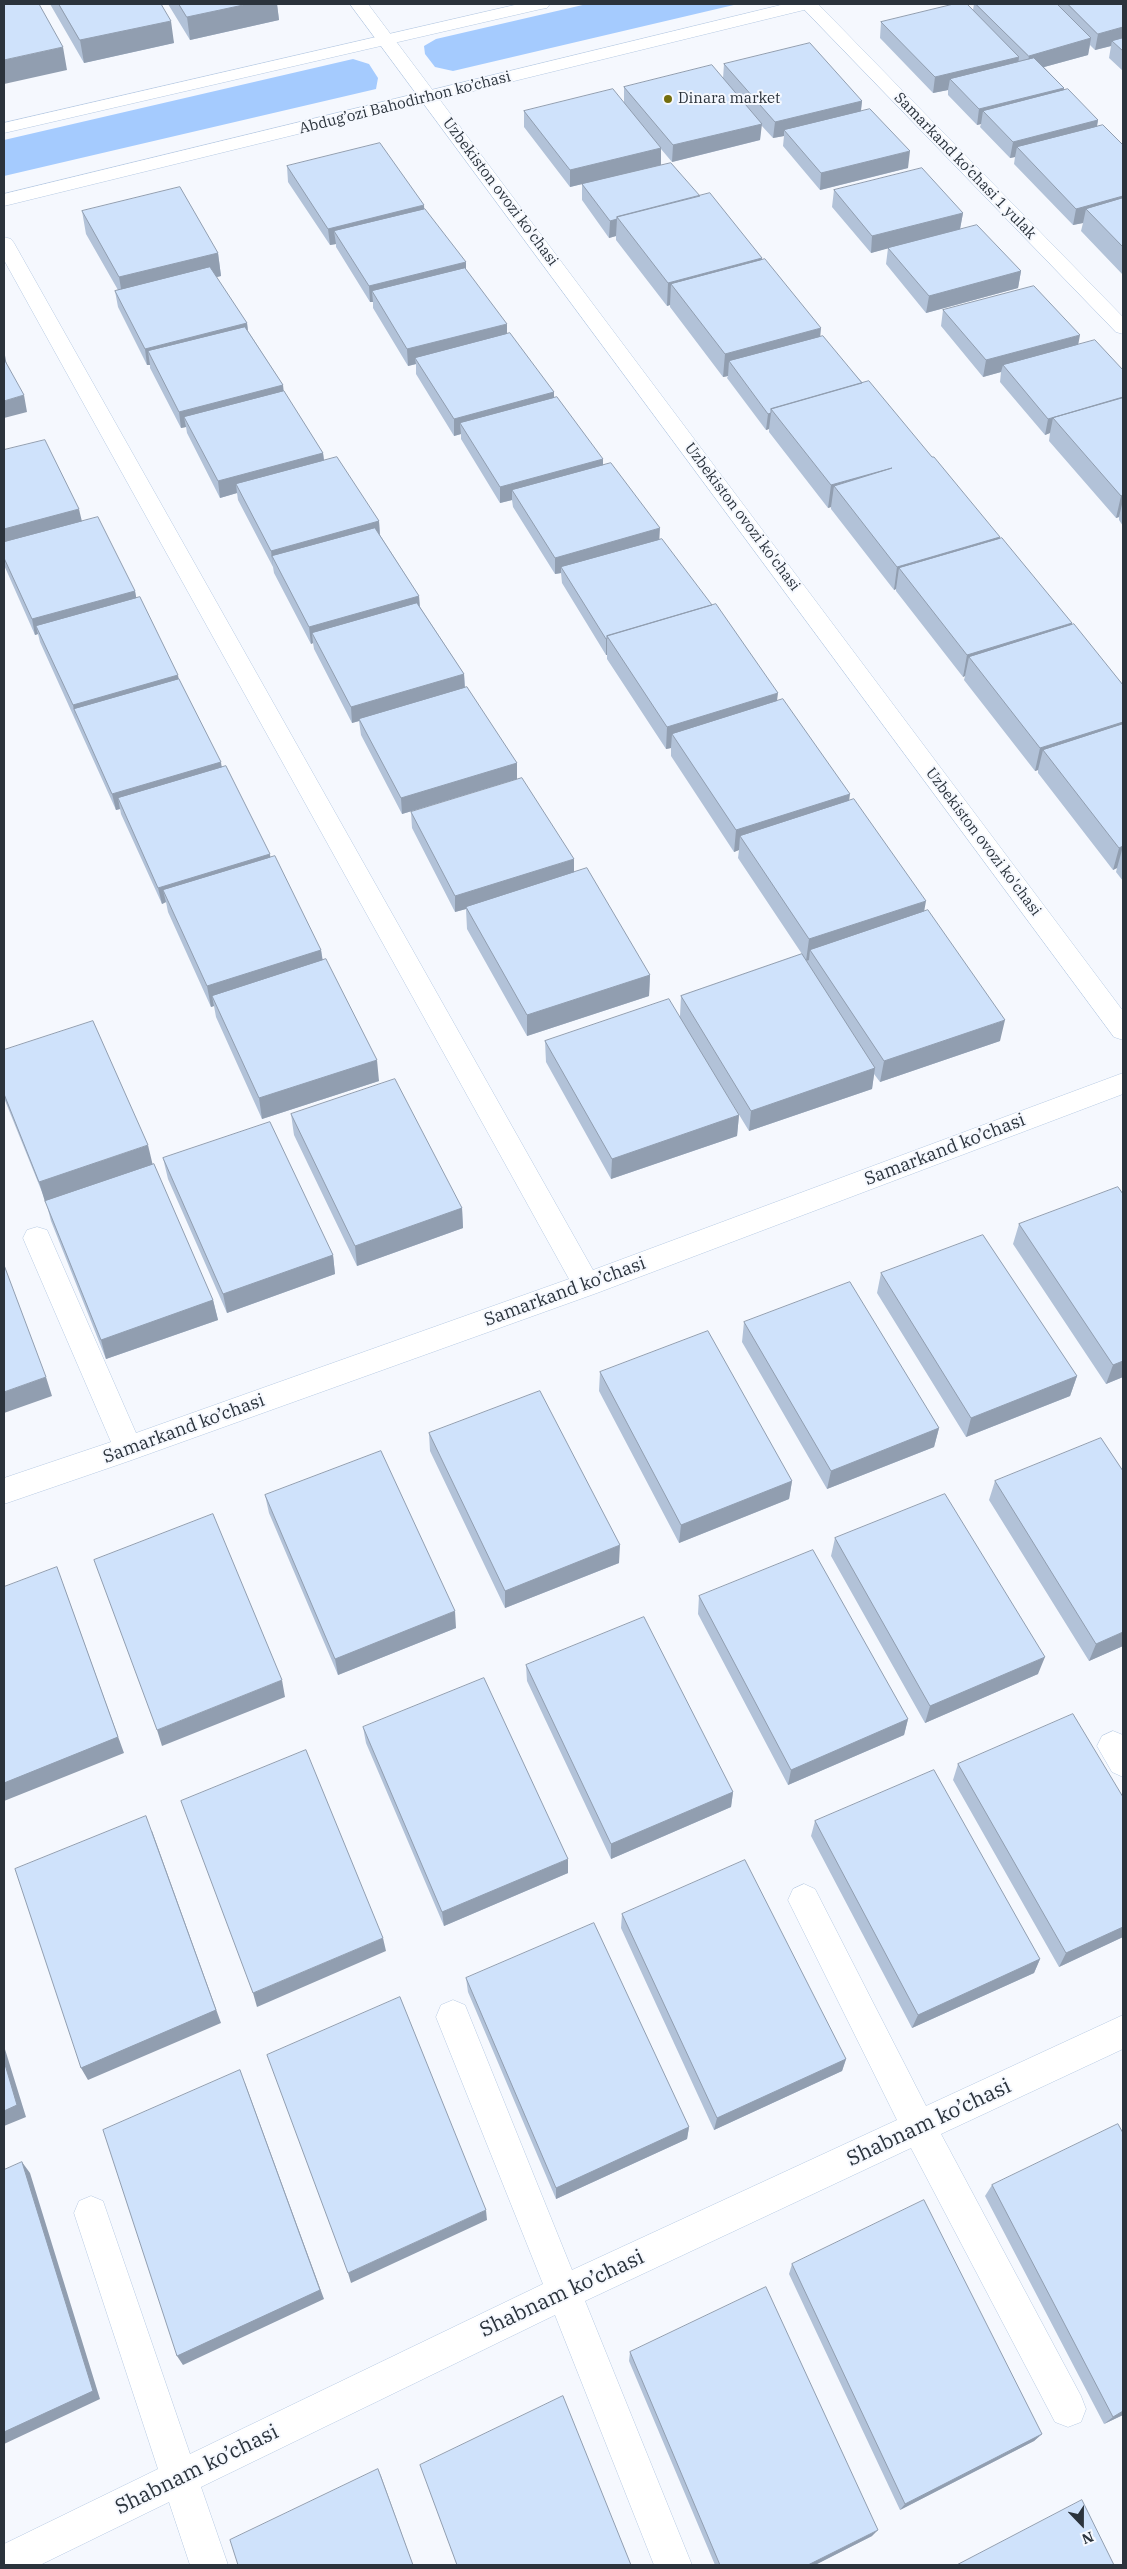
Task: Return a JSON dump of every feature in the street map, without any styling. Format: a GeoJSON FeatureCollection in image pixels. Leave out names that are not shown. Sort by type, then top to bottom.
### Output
{"type":"FeatureCollection","features":[{"type":"Feature","properties":{"kind":"street","name":"Uzbekiston ovozi ko'chasi"},"geometry":{"type":"LineString","coordinates":[[359,4],[1123,1030]]}},
{"type":"Feature","properties":{"kind":"street"},"geometry":{"type":"LineString","coordinates":[[4,128],[542,4]]}},
{"type":"Feature","properties":{"kind":"street","name":"Abdug’ozi Bahodirhon ko’chasi"},"geometry":{"type":"LineString","coordinates":[[4,200],[807,4]]}},
{"type":"Feature","properties":{"kind":"street","name":"Samarkand ko’chasi 1 yulak"},"geometry":{"type":"LineString","coordinates":[[807,4],[1123,328]]}},
{"type":"Feature","properties":{"kind":"street"},"geometry":{"type":"LineString","coordinates":[[4,243],[587,1284]]}},
{"type":"Feature","properties":{"kind":"street","name":"Samarkand ko’chasi"},"geometry":{"type":"LineString","coordinates":[[4,1491],[129,1449],[587,1284],[1123,1083]]}},
{"type":"Feature","properties":{"kind":"street"},"geometry":{"type":"LineString","coordinates":[[37,1238],[129,1449]]}},
{"type":"Feature","properties":{"kind":"street"},"geometry":{"type":"LineString","coordinates":[[804,1900],[919,2128],[1068,2409]]}},
{"type":"Feature","properties":{"kind":"street"},"geometry":{"type":"LineString","coordinates":[[453,2017],[562,2293],[673,2565]]}},
{"type":"Feature","properties":{"kind":"street","name":"Shabnam ko’chasi"},"geometry":{"type":"LineString","coordinates":[[4,2563],[562,2293],[1123,2032]]}},
{"type":"Feature","properties":{"kind":"street"},"geometry":{"type":"LineString","coordinates":[[91,2212],[182,2477],[209,2565]]}},
{"type":"Feature","properties":{"kind":"shaded area"},"geometry":{"type":"Polygon","coordinates":[[[587,4],[738,4],[453,71],[435,67],[425,54],[424,46],[436,39],[587,4]]]}},
{"type":"Feature","properties":{"kind":"shaded area"},"geometry":{"type":"Polygon","coordinates":[[[353,59],[369,64],[378,78],[376,89],[4,176],[4,140],[353,59]]]}},
{"type":"Feature","properties":{"kind":"building"},"geometry":{"type":"Polygon","coordinates":[[[4,4],[39,4],[63,47],[4,60],[4,4]]]}},
{"type":"Feature","properties":{"kind":"building"},"geometry":{"type":"Polygon","coordinates":[[[59,4],[161,4],[171,21],[80,40],[59,4]]]}},
{"type":"Feature","properties":{"kind":"building"},"geometry":{"type":"Polygon","coordinates":[[[179,4],[248,4],[187,17],[179,4]]]}},
{"type":"Feature","properties":{"kind":"building"},"geometry":{"type":"Polygon","coordinates":[[[954,4],[967,4],[1019,57],[935,77],[881,22],[954,4]]]}},
{"type":"Feature","properties":{"kind":"building"},"geometry":{"type":"Polygon","coordinates":[[[976,4],[1057,4],[1091,38],[1029,56],[976,4]]]}},
{"type":"Feature","properties":{"kind":"building"},"geometry":{"type":"Polygon","coordinates":[[[1068,4],[1123,4],[1123,27],[1098,34],[1068,4]]]}},
{"type":"Feature","properties":{"kind":"building"},"geometry":{"type":"Polygon","coordinates":[[[1123,38],[1123,51],[1112,41],[1123,38]]]}},
{"type":"Feature","properties":{"kind":"building"},"geometry":{"type":"Polygon","coordinates":[[[810,43],[862,101],[775,122],[724,64],[810,43]]]}},
{"type":"Feature","properties":{"kind":"building"},"geometry":{"type":"Polygon","coordinates":[[[1034,58],[1064,88],[979,109],[950,79],[1034,58]]]}},
{"type":"Feature","properties":{"kind":"building"},"geometry":{"type":"Polygon","coordinates":[[[712,65],[762,124],[673,145],[624,87],[712,65]]]}},
{"type":"Feature","properties":{"kind":"building"},"geometry":{"type":"Polygon","coordinates":[[[613,89],[661,148],[570,170],[524,111],[613,89]]]}},
{"type":"Feature","properties":{"kind":"building"},"geometry":{"type":"Polygon","coordinates":[[[1068,89],[1098,120],[1013,142],[983,111],[1068,89]]]}},
{"type":"Feature","properties":{"kind":"building"},"geometry":{"type":"Polygon","coordinates":[[[870,109],[910,151],[821,173],[784,130],[870,109]]]}},
{"type":"Feature","properties":{"kind":"building"},"geometry":{"type":"Polygon","coordinates":[[[1103,125],[1123,145],[1123,196],[1076,209],[1017,147],[1103,125]]]}},
{"type":"Feature","properties":{"kind":"building"},"geometry":{"type":"Polygon","coordinates":[[[380,143],[424,205],[328,229],[287,166],[380,143]]]}},
{"type":"Feature","properties":{"kind":"building"},"geometry":{"type":"Polygon","coordinates":[[[671,163],[700,196],[617,217],[617,219],[610,221],[582,184],[671,163]]]}},
{"type":"Feature","properties":{"kind":"building"},"geometry":{"type":"Polygon","coordinates":[[[922,168],[963,213],[872,236],[834,190],[922,168]]]}},
{"type":"Feature","properties":{"kind":"building"},"geometry":{"type":"Polygon","coordinates":[[[180,187],[218,253],[119,277],[82,211],[180,187]]]}},
{"type":"Feature","properties":{"kind":"building"},"geometry":{"type":"Polygon","coordinates":[[[710,193],[762,258],[668,283],[617,217],[710,193]]]}},
{"type":"Feature","properties":{"kind":"building"},"geometry":{"type":"Polygon","coordinates":[[[1123,198],[1123,247],[1086,209],[1123,198]]]}},
{"type":"Feature","properties":{"kind":"building"},"geometry":{"type":"Polygon","coordinates":[[[425,209],[466,262],[369,286],[334,231],[425,209]]]}},
{"type":"Feature","properties":{"kind":"building"},"geometry":{"type":"Polygon","coordinates":[[[977,225],[1021,271],[929,296],[888,248],[977,225]]]}},
{"type":"Feature","properties":{"kind":"building"},"geometry":{"type":"Polygon","coordinates":[[[765,259],[821,328],[725,354],[671,284],[765,259]]]}},
{"type":"Feature","properties":{"kind":"building"},"geometry":{"type":"Polygon","coordinates":[[[210,267],[247,323],[145,349],[115,291],[210,267]]]}},
{"type":"Feature","properties":{"kind":"building"},"geometry":{"type":"Polygon","coordinates":[[[465,268],[507,324],[407,349],[372,291],[465,268]]]}},
{"type":"Feature","properties":{"kind":"building"},"geometry":{"type":"Polygon","coordinates":[[[1034,286],[1080,335],[986,360],[943,310],[1034,286]]]}},
{"type":"Feature","properties":{"kind":"building"},"geometry":{"type":"Polygon","coordinates":[[[245,327],[283,385],[179,412],[148,351],[245,327]]]}},
{"type":"Feature","properties":{"kind":"building"},"geometry":{"type":"Polygon","coordinates":[[[510,333],[554,392],[454,419],[415,358],[510,333]]]}},
{"type":"Feature","properties":{"kind":"building"},"geometry":{"type":"Polygon","coordinates":[[[823,336],[862,383],[771,409],[771,413],[768,414],[729,361],[823,336]]]}},
{"type":"Feature","properties":{"kind":"building"},"geometry":{"type":"Polygon","coordinates":[[[1095,340],[1123,370],[1123,397],[1048,419],[1003,365],[1095,340]]]}},
{"type":"Feature","properties":{"kind":"building"},"geometry":{"type":"Polygon","coordinates":[[[4,359],[24,395],[4,401],[4,359]]]}},
{"type":"Feature","properties":{"kind":"building"},"geometry":{"type":"Polygon","coordinates":[[[869,381],[1000,537],[897,567],[834,486],[892,468],[831,485],[771,409],[869,381]]]}},
{"type":"Feature","properties":{"kind":"building"},"geometry":{"type":"Polygon","coordinates":[[[284,391],[323,453],[218,481],[184,417],[284,391]]]}},
{"type":"Feature","properties":{"kind":"building"},"geometry":{"type":"Polygon","coordinates":[[[557,397],[603,459],[500,487],[460,423],[557,397]]]}},
{"type":"Feature","properties":{"kind":"building"},"geometry":{"type":"Polygon","coordinates":[[[1123,398],[1123,495],[1121,496],[1053,418],[1123,398]]]}},
{"type":"Feature","properties":{"kind":"building"},"geometry":{"type":"Polygon","coordinates":[[[45,440],[79,509],[4,529],[4,450],[45,440]]]}},
{"type":"Feature","properties":{"kind":"building"},"geometry":{"type":"Polygon","coordinates":[[[337,457],[379,521],[271,551],[236,484],[337,457]]]}},
{"type":"Feature","properties":{"kind":"building"},"geometry":{"type":"Polygon","coordinates":[[[611,463],[660,528],[555,558],[512,490],[611,463]]]}},
{"type":"Feature","properties":{"kind":"building"},"geometry":{"type":"Polygon","coordinates":[[[98,517],[135,591],[32,619],[4,558],[4,542],[98,517]]]}},
{"type":"Feature","properties":{"kind":"building"},"geometry":{"type":"Polygon","coordinates":[[[375,528],[419,596],[309,627],[272,556],[375,528]]]}},
{"type":"Feature","properties":{"kind":"building"},"geometry":{"type":"Polygon","coordinates":[[[1002,538],[1072,623],[967,655],[899,568],[1002,538]]]}},
{"type":"Feature","properties":{"kind":"building"},"geometry":{"type":"Polygon","coordinates":[[[662,539],[712,605],[607,636],[606,639],[561,567],[662,539]]]}},
{"type":"Feature","properties":{"kind":"building"},"geometry":{"type":"Polygon","coordinates":[[[140,597],[178,675],[73,705],[36,626],[140,597]]]}},
{"type":"Feature","properties":{"kind":"building"},"geometry":{"type":"Polygon","coordinates":[[[417,603],[464,674],[351,707],[312,633],[417,603]]]}},
{"type":"Feature","properties":{"kind":"building"},"geometry":{"type":"Polygon","coordinates":[[[716,604],[778,693],[667,727],[607,636],[716,604]]]}},
{"type":"Feature","properties":{"kind":"building"},"geometry":{"type":"Polygon","coordinates":[[[1074,624],[1123,685],[1123,722],[1040,748],[969,657],[1074,624]]]}},
{"type":"Feature","properties":{"kind":"building"},"geometry":{"type":"Polygon","coordinates":[[[179,679],[221,762],[112,794],[74,709],[179,679]]]}},
{"type":"Feature","properties":{"kind":"building"},"geometry":{"type":"Polygon","coordinates":[[[467,687],[517,763],[401,798],[359,719],[467,687]]]}},
{"type":"Feature","properties":{"kind":"building"},"geometry":{"type":"Polygon","coordinates":[[[783,699],[850,794],[736,830],[672,734],[783,699]]]}},
{"type":"Feature","properties":{"kind":"building"},"geometry":{"type":"Polygon","coordinates":[[[1123,724],[1123,846],[1119,848],[1043,750],[1123,724]]]}},
{"type":"Feature","properties":{"kind":"building"},"geometry":{"type":"Polygon","coordinates":[[[226,766],[270,854],[158,888],[118,798],[226,766]]]}},
{"type":"Feature","properties":{"kind":"building"},"geometry":{"type":"Polygon","coordinates":[[[522,778],[574,859],[455,896],[411,812],[522,778]]]}},
{"type":"Feature","properties":{"kind":"building"},"geometry":{"type":"Polygon","coordinates":[[[854,799],[926,901],[809,939],[740,836],[854,799]]]}},
{"type":"Feature","properties":{"kind":"building"},"geometry":{"type":"Polygon","coordinates":[[[275,856],[321,950],[207,986],[163,890],[275,856]]]}},
{"type":"Feature","properties":{"kind":"building"},"geometry":{"type":"Polygon","coordinates":[[[587,868],[650,975],[527,1015],[466,907],[587,868]]]}},
{"type":"Feature","properties":{"kind":"building"},"geometry":{"type":"Polygon","coordinates":[[[928,910],[1005,1020],[884,1061],[810,950],[928,910]]]}},
{"type":"Feature","properties":{"kind":"building"},"geometry":{"type":"Polygon","coordinates":[[[802,954],[875,1068],[751,1111],[681,996],[802,954]]]}},
{"type":"Feature","properties":{"kind":"building"},"geometry":{"type":"Polygon","coordinates":[[[326,959],[377,1060],[259,1098],[212,996],[326,959]]]}},
{"type":"Feature","properties":{"kind":"building"},"geometry":{"type":"Polygon","coordinates":[[[669,999],[739,1115],[612,1159],[545,1041],[669,999]]]}},
{"type":"Feature","properties":{"kind":"building"},"geometry":{"type":"Polygon","coordinates":[[[93,1021],[148,1145],[39,1182],[4,1094],[4,1050],[93,1021]]]}},
{"type":"Feature","properties":{"kind":"building"},"geometry":{"type":"Polygon","coordinates":[[[395,1079],[462,1208],[355,1246],[291,1114],[395,1079]]]}},
{"type":"Feature","properties":{"kind":"building"},"geometry":{"type":"Polygon","coordinates":[[[270,1122],[333,1255],[223,1294],[163,1158],[270,1122]]]}},
{"type":"Feature","properties":{"kind":"building"},"geometry":{"type":"Polygon","coordinates":[[[154,1164],[213,1300],[101,1340],[45,1201],[154,1164]]]}},
{"type":"Feature","properties":{"kind":"building"},"geometry":{"type":"Polygon","coordinates":[[[1118,1187],[1123,1194],[1123,1361],[1113,1365],[1019,1224],[1118,1187]]]}},
{"type":"Feature","properties":{"kind":"building"},"geometry":{"type":"Polygon","coordinates":[[[983,1235],[1077,1376],[971,1418],[881,1273],[983,1235]]]}},
{"type":"Feature","properties":{"kind":"building"},"geometry":{"type":"Polygon","coordinates":[[[4,1265],[46,1377],[4,1392],[4,1265]]]}},
{"type":"Feature","properties":{"kind":"building"},"geometry":{"type":"Polygon","coordinates":[[[850,1282],[939,1428],[831,1471],[744,1322],[850,1282]]]}},
{"type":"Feature","properties":{"kind":"building"},"geometry":{"type":"Polygon","coordinates":[[[708,1331],[792,1481],[681,1525],[600,1372],[708,1331]]]}},
{"type":"Feature","properties":{"kind":"building"},"geometry":{"type":"Polygon","coordinates":[[[540,1391],[620,1545],[505,1591],[429,1433],[540,1391]]]}},
{"type":"Feature","properties":{"kind":"building"},"geometry":{"type":"Polygon","coordinates":[[[1101,1438],[1123,1471],[1123,1632],[1096,1644],[995,1481],[1101,1438]]]}},
{"type":"Feature","properties":{"kind":"building"},"geometry":{"type":"Polygon","coordinates":[[[381,1451],[455,1611],[335,1659],[265,1495],[381,1451]]]}},
{"type":"Feature","properties":{"kind":"building"},"geometry":{"type":"Polygon","coordinates":[[[945,1494],[1045,1657],[930,1706],[835,1538],[945,1494]]]}},
{"type":"Feature","properties":{"kind":"building"},"geometry":{"type":"Polygon","coordinates":[[[213,1514],[282,1680],[157,1730],[94,1560],[213,1514]]]}},
{"type":"Feature","properties":{"kind":"building"},"geometry":{"type":"Polygon","coordinates":[[[813,1550],[908,1719],[791,1770],[699,1596],[813,1550]]]}},
{"type":"Feature","properties":{"kind":"building"},"geometry":{"type":"Polygon","coordinates":[[[57,1567],[118,1737],[4,1783],[4,1587],[57,1567]]]}},
{"type":"Feature","properties":{"kind":"building"},"geometry":{"type":"Polygon","coordinates":[[[644,1617],[733,1792],[611,1844],[526,1665],[644,1617]]]}},
{"type":"Feature","properties":{"kind":"building"},"geometry":{"type":"Polygon","coordinates":[[[484,1678],[568,1859],[442,1912],[363,1727],[484,1678]]]}},
{"type":"Feature","properties":{"kind":"building"},"geometry":{"type":"Polygon","coordinates":[[[1073,1714],[1123,1797],[1123,1927],[1066,1953],[958,1764],[1073,1714]]]}},
{"type":"Feature","properties":{"kind":"building"},"geometry":{"type":"Polygon","coordinates":[[[306,1750],[383,1938],[253,1993],[181,1801],[306,1750]]]}},
{"type":"Feature","properties":{"kind":"building"},"geometry":{"type":"Polygon","coordinates":[[[934,1770],[1040,1959],[918,2015],[815,1821],[934,1770]]]}},
{"type":"Feature","properties":{"kind":"building"},"geometry":{"type":"Polygon","coordinates":[[[146,1816],[216,2010],[81,2068],[15,1869],[146,1816]]]}},
{"type":"Feature","properties":{"kind":"building"},"geometry":{"type":"Polygon","coordinates":[[[745,1860],[846,2059],[717,2118],[622,1914],[745,1860]]]}},
{"type":"Feature","properties":{"kind":"building"},"geometry":{"type":"Polygon","coordinates":[[[594,1923],[689,2127],[556,2188],[466,1978],[594,1923]]]}},
{"type":"Feature","properties":{"kind":"building"},"geometry":{"type":"Polygon","coordinates":[[[400,1997],[486,2210],[348,2273],[267,2055],[400,1997]]]}},
{"type":"Feature","properties":{"kind":"building"},"geometry":{"type":"Polygon","coordinates":[[[4,2061],[17,2105],[4,2111],[4,2061]]]}},
{"type":"Feature","properties":{"kind":"building"},"geometry":{"type":"Polygon","coordinates":[[[240,2070],[320,2290],[177,2356],[103,2130],[240,2070]]]}},
{"type":"Feature","properties":{"kind":"building"},"geometry":{"type":"Polygon","coordinates":[[[1118,2124],[1123,2133],[1123,2411],[1113,2417],[992,2185],[1118,2124]]]}},
{"type":"Feature","properties":{"kind":"building"},"geometry":{"type":"Polygon","coordinates":[[[22,2162],[93,2391],[4,2432],[4,2170],[22,2162]]]}},
{"type":"Feature","properties":{"kind":"building"},"geometry":{"type":"Polygon","coordinates":[[[924,2200],[1042,2434],[905,2504],[792,2264],[924,2200]]]}},
{"type":"Feature","properties":{"kind":"building"},"geometry":{"type":"Polygon","coordinates":[[[766,2287],[878,2530],[808,2565],[720,2565],[630,2352],[766,2287]]]}},
{"type":"Feature","properties":{"kind":"building"},"geometry":{"type":"Polygon","coordinates":[[[563,2396],[631,2565],[457,2565],[420,2465],[563,2396]]]}},
{"type":"Feature","properties":{"kind":"building"},"geometry":{"type":"Polygon","coordinates":[[[378,2469],[413,2565],[238,2565],[230,2540],[378,2469]]]}},
{"type":"Feature","properties":{"kind":"building"},"geometry":{"type":"Polygon","coordinates":[[[1082,2500],[1114,2565],[957,2565],[1082,2500]]]}},
{"type":"Feature","properties":{"kind":"place","name":"Dinara market"},"geometry":{"type":"Point","coordinates":[668,99]}}]}
